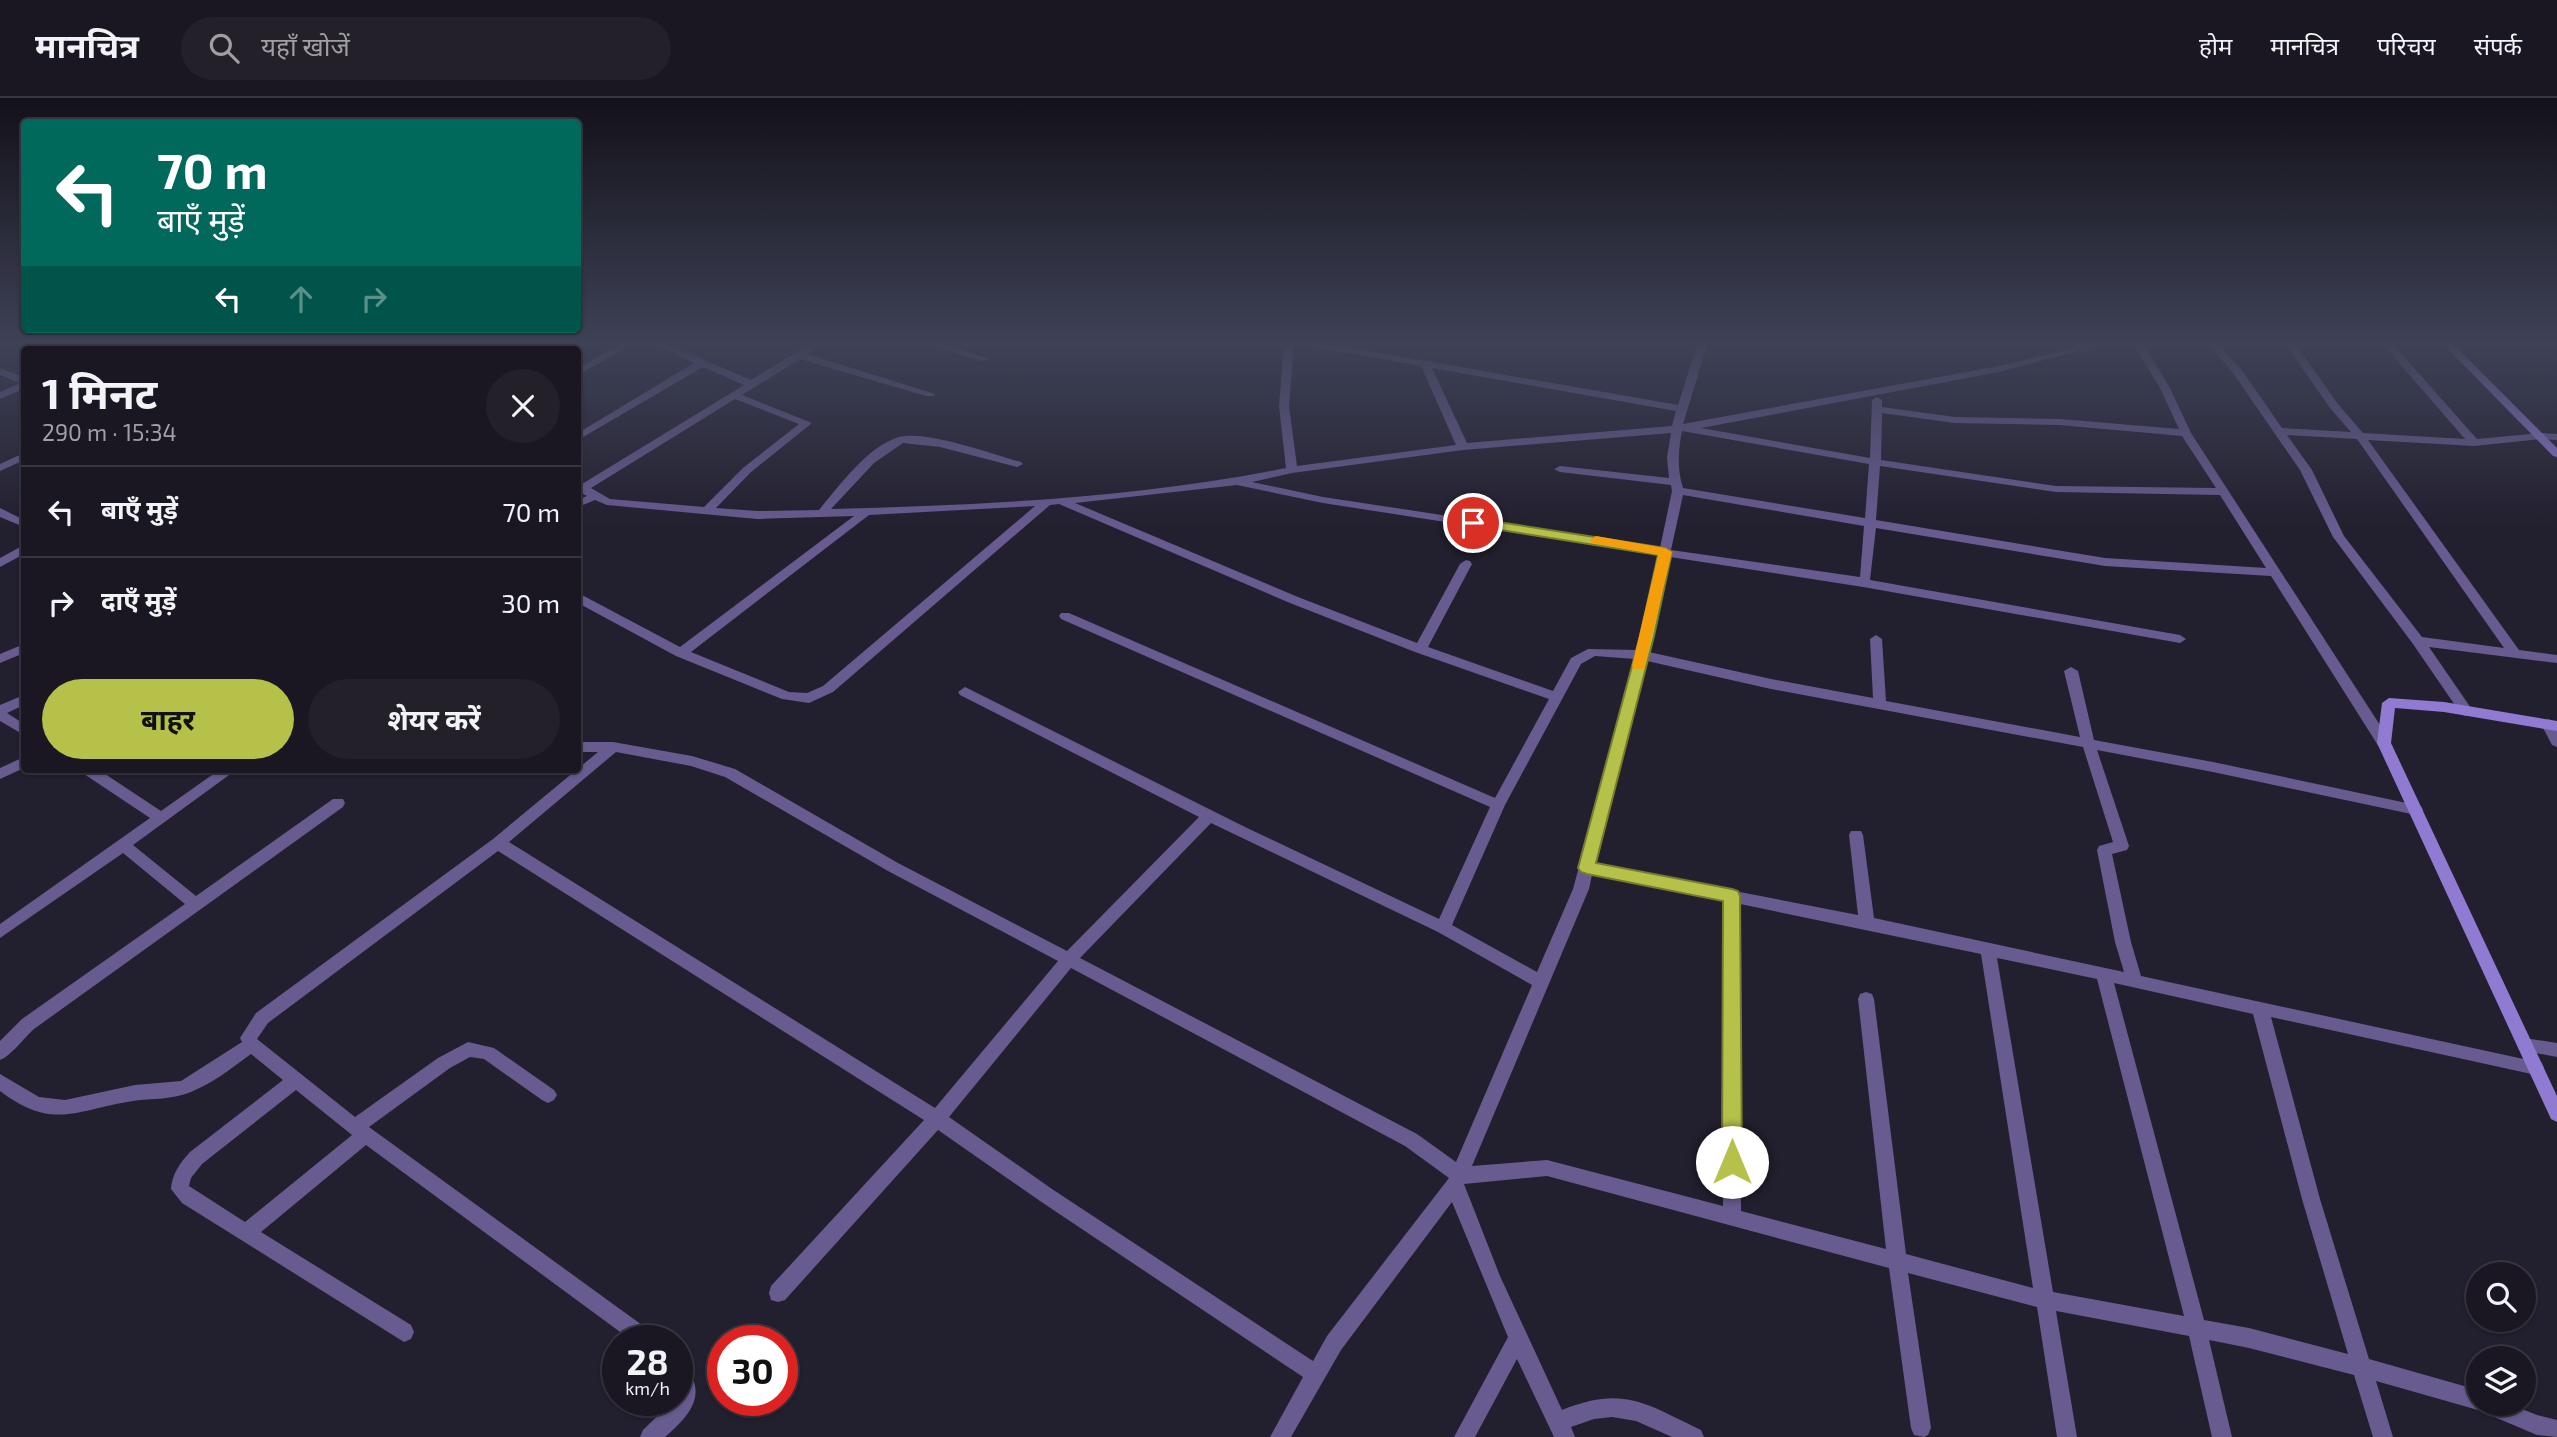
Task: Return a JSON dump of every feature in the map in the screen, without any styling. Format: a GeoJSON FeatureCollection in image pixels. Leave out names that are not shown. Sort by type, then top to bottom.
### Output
{"type":"FeatureCollection","features":[{"type":"Feature","properties":{"kind":"street"},"geometry":{"type":"LineString","coordinates":[[581,435],[632,404]]}},
{"type":"Feature","properties":{"kind":"street"},"geometry":{"type":"LineString","coordinates":[[581,486],[717,404]]}},
{"type":"Feature","properties":{"kind":"street"},"geometry":{"type":"LineString","coordinates":[[707,510],[747,470],[807,423],[758,404]]}},
{"type":"Feature","properties":{"kind":"street"},"geometry":{"type":"LineString","coordinates":[[1282,404],[1292,470]]}},
{"type":"Feature","properties":{"kind":"street"},"geometry":{"type":"LineString","coordinates":[[1444,404],[1463,447]]}},
{"type":"Feature","properties":{"kind":"street"},"geometry":{"type":"LineString","coordinates":[[1658,404],[1683,409]]}},
{"type":"Feature","properties":{"kind":"street"},"geometry":{"type":"LineString","coordinates":[[1280,1437],[1334,1343],[1457,1180],[1581,889],[1642,655],[1665,552],[1676,486],[1674,451],[1684,404]]}},
{"type":"Feature","properties":{"kind":"street"},"geometry":{"type":"LineString","coordinates":[[581,488],[607,502],[757,515],[866,512],[1053,501],[1237,482],[1292,470],[1463,447],[1680,428],[1812,404]]}},
{"type":"Feature","properties":{"kind":"street"},"geometry":{"type":"LineString","coordinates":[[1863,583],[1866,577],[1877,404]]}},
{"type":"Feature","properties":{"kind":"street"},"geometry":{"type":"LineString","coordinates":[[2173,404],[2186,433],[2384,743],[2557,1114]]}},
{"type":"Feature","properties":{"kind":"street"},"geometry":{"type":"LineString","coordinates":[[2261,404],[2306,470],[2339,537],[2418,641],[2466,711]]}},
{"type":"Feature","properties":{"kind":"street"},"geometry":{"type":"LineString","coordinates":[[2333,404],[2361,437],[2515,654]]}},
{"type":"Feature","properties":{"kind":"street"},"geometry":{"type":"LineString","coordinates":[[2440,404],[2474,443]]}},
{"type":"Feature","properties":{"kind":"street"},"geometry":{"type":"LineString","coordinates":[[2509,404],[2557,454]]}},
{"type":"Feature","properties":{"kind":"street"},"geometry":{"type":"LineString","coordinates":[[1877,409],[1955,420],[2060,422],[2186,433]]}},
{"type":"Feature","properties":{"kind":"street"},"geometry":{"type":"LineString","coordinates":[[1680,428],[1875,462],[2056,489],[2224,492]]}},
{"type":"Feature","properties":{"kind":"street"},"geometry":{"type":"LineString","coordinates":[[2280,431],[2474,443],[2541,436],[2557,437]]}},
{"type":"Feature","properties":{"kind":"street"},"geometry":{"type":"LineString","coordinates":[[822,513],[853,478],[888,446],[901,440],[920,440],[1017,464]]}},
{"type":"Feature","properties":{"kind":"street"},"geometry":{"type":"LineString","coordinates":[[0,468],[21,458]]}},
{"type":"Feature","properties":{"kind":"street"},"geometry":{"type":"LineString","coordinates":[[1560,469],[1676,486],[1869,523],[2105,562],[2276,572]]}},
{"type":"Feature","properties":{"kind":"street"},"geometry":{"type":"LineString","coordinates":[[1237,482],[1323,500],[1863,583],[2180,639]]}},
{"type":"Feature","properties":{"kind":"street"},"geometry":{"type":"LineString","coordinates":[[581,503],[595,496]]}},
{"type":"Feature","properties":{"kind":"street"},"geometry":{"type":"LineString","coordinates":[[1053,501],[1294,600],[1420,649],[1556,697]]}},
{"type":"Feature","properties":{"kind":"street"},"geometry":{"type":"LineString","coordinates":[[581,600],[681,653],[787,696],[809,698],[818,695],[1053,501]]}},
{"type":"Feature","properties":{"kind":"street"},"geometry":{"type":"LineString","coordinates":[[0,512],[21,522]]}},
{"type":"Feature","properties":{"kind":"street"},"geometry":{"type":"LineString","coordinates":[[681,653],[866,512]]}},
{"type":"Feature","properties":{"kind":"street"},"geometry":{"type":"LineString","coordinates":[[0,563],[21,552]]}},
{"type":"Feature","properties":{"kind":"street"},"geometry":{"type":"LineString","coordinates":[[1420,649],[1466,564]]}},
{"type":"Feature","properties":{"kind":"street"},"geometry":{"type":"LineString","coordinates":[[1065,615],[1498,805]]}},
{"type":"Feature","properties":{"kind":"street"},"geometry":{"type":"LineString","coordinates":[[1876,639],[1880,705]]}},
{"type":"Feature","properties":{"kind":"street"},"geometry":{"type":"LineString","coordinates":[[2418,641],[2557,659]]}},
{"type":"Feature","properties":{"kind":"street"},"geometry":{"type":"LineString","coordinates":[[0,659],[21,649]]}},
{"type":"Feature","properties":{"kind":"street"},"geometry":{"type":"LineString","coordinates":[[1443,928],[1498,805],[1576,661],[1584,655],[1606,651],[1642,655],[1880,705],[2088,743],[2416,810]]}},
{"type":"Feature","properties":{"kind":"street"},"geometry":{"type":"LineString","coordinates":[[2071,671],[2088,743],[2122,846],[2104,850],[2123,942],[2134,980]]}},
{"type":"Feature","properties":{"kind":"street"},"geometry":{"type":"LineString","coordinates":[[965,692],[1209,815],[1443,928],[1541,982]]}},
{"type":"Feature","properties":{"kind":"street"},"geometry":{"type":"LineString","coordinates":[[21,702],[0,713],[21,728]]}},
{"type":"Feature","properties":{"kind":"street"},"geometry":{"type":"LineString","coordinates":[[2384,743],[2389,703],[2466,711],[2553,725],[2557,742]]}},
{"type":"Feature","properties":{"kind":"street"},"geometry":{"type":"LineString","coordinates":[[581,747],[613,747],[692,761],[730,773],[892,867],[1411,1140],[1457,1180],[1477,1245],[1517,1340],[1561,1430],[1603,1407],[1619,1407],[1635,1410],[1694,1437]]}},
{"type":"Feature","properties":{"kind":"street"},"geometry":{"type":"LineString","coordinates":[[613,747],[498,844],[262,1018],[248,1038],[251,1045],[295,1081],[626,1325]]}},
{"type":"Feature","properties":{"kind":"street"},"geometry":{"type":"LineString","coordinates":[[0,774],[21,764]]}},
{"type":"Feature","properties":{"kind":"street"},"geometry":{"type":"LineString","coordinates":[[94,773],[161,818]]}},
{"type":"Feature","properties":{"kind":"street"},"geometry":{"type":"LineString","coordinates":[[1,930],[225,773]]}},
{"type":"Feature","properties":{"kind":"street"},"geometry":{"type":"LineString","coordinates":[[0,1053],[12,1037],[28,1024],[338,803]]}},
{"type":"Feature","properties":{"kind":"street"},"geometry":{"type":"LineString","coordinates":[[778,1293],[937,1119],[1068,960],[1209,815]]}},
{"type":"Feature","properties":{"kind":"street"},"geometry":{"type":"LineString","coordinates":[[1856,835],[1867,923]]}},
{"type":"Feature","properties":{"kind":"street"},"geometry":{"type":"LineString","coordinates":[[498,844],[937,1119],[1046,1195],[1316,1374]]}},
{"type":"Feature","properties":{"kind":"street"},"geometry":{"type":"LineString","coordinates":[[123,845],[195,904]]}},
{"type":"Feature","properties":{"kind":"street"},"geometry":{"type":"LineString","coordinates":[[1587,868],[1988,948],[2536,1068]]}},
{"type":"Feature","properties":{"kind":"street"},"geometry":{"type":"LineString","coordinates":[[1732,896],[1732,1216]]}},
{"type":"Feature","properties":{"kind":"street"},"geometry":{"type":"LineString","coordinates":[[1988,948],[2067,1437]]}},
{"type":"Feature","properties":{"kind":"street"},"geometry":{"type":"LineString","coordinates":[[2103,974],[2197,1328],[2222,1437]]}},
{"type":"Feature","properties":{"kind":"street"},"geometry":{"type":"LineString","coordinates":[[1866,999],[1896,1260],[1921,1428]]}},
{"type":"Feature","properties":{"kind":"street"},"geometry":{"type":"LineString","coordinates":[[2260,1008],[2311,1199],[2383,1437]]}},
{"type":"Feature","properties":{"kind":"street"},"geometry":{"type":"LineString","coordinates":[[0,1081],[22,1099],[40,1107],[74,1107],[120,1095],[164,1092],[187,1087],[251,1045]]}},
{"type":"Feature","properties":{"kind":"street"},"geometry":{"type":"LineString","coordinates":[[2525,1045],[2557,1050]]}},
{"type":"Feature","properties":{"kind":"street"},"geometry":{"type":"LineString","coordinates":[[246,1233],[360,1130],[452,1057],[468,1049],[488,1053],[548,1095]]}},
{"type":"Feature","properties":{"kind":"street"},"geometry":{"type":"LineString","coordinates":[[295,1081],[196,1158],[179,1180],[180,1189],[188,1197],[404,1332]]}},
{"type":"Feature","properties":{"kind":"street"},"geometry":{"type":"LineString","coordinates":[[1457,1180],[1548,1168],[2045,1300],[2197,1328],[2362,1367],[2466,1397]]}},
{"type":"Feature","properties":{"kind":"street"},"geometry":{"type":"LineString","coordinates":[[1464,1437],[1517,1340]]}},
{"type":"Feature","properties":{"kind":"street"},"geometry":{"type":"LineString","coordinates":[[650,1437],[670,1416]]}},
{"type":"Feature","properties":{"kind":"street"},"geometry":{"type":"LineString","coordinates":[[2515,1416],[2557,1430]]}},
{"type":"Feature","properties":{"kind":"slow traffic"},"geometry":{"type":"LineString","coordinates":[[1596,540],[1665,552],[1639,666]]}},
{"type":"Feature","properties":{"kind":"route"},"geometry":{"type":"LineString","coordinates":[[1473,523],[1665,552],[1647,636],[1587,868],[1732,896],[1732,1162]]}}]}
